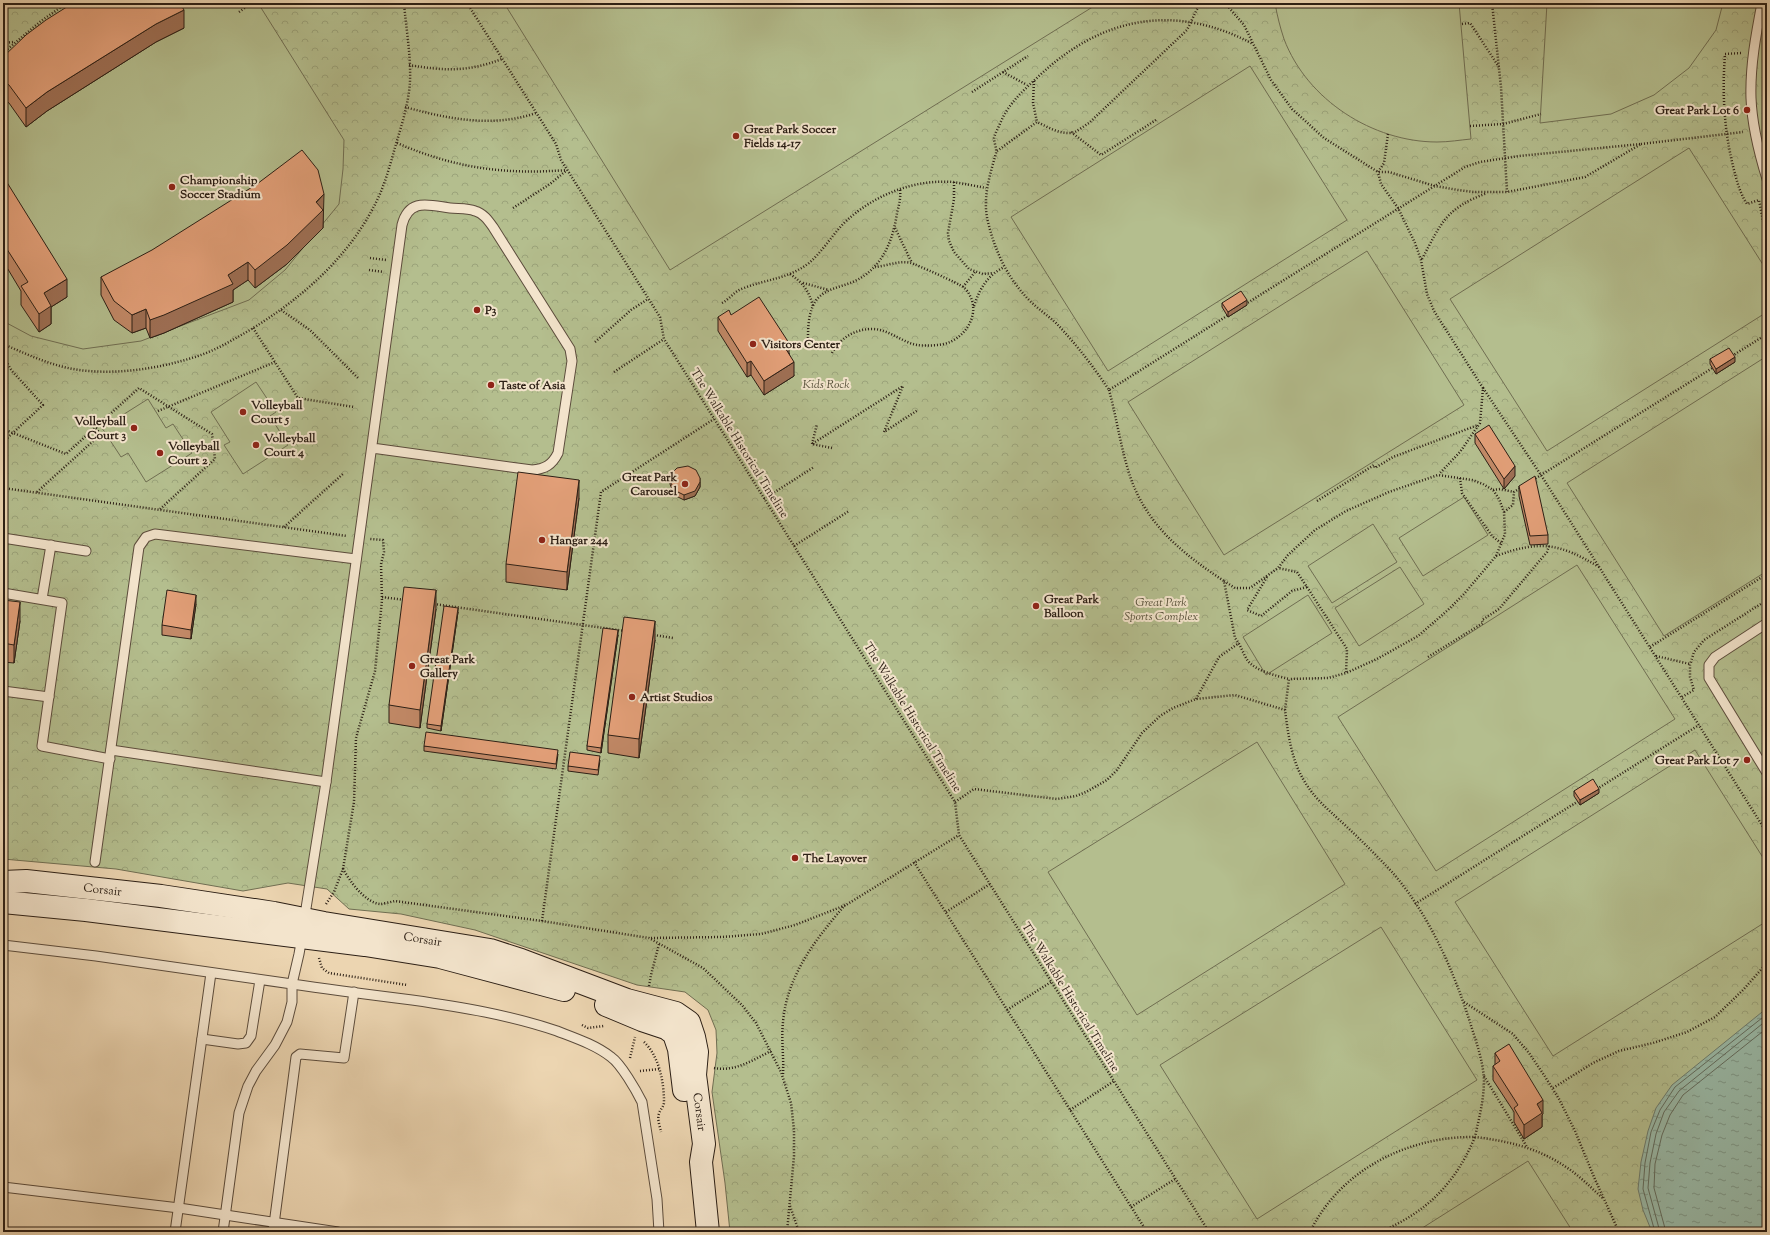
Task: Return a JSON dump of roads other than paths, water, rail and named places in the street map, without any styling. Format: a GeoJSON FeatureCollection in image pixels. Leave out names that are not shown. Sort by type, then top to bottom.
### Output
{"type":"FeatureCollection","features":[{"type":"Feature","properties":{"kind":"street","name":"Corsair"},"geometry":{"type":"LineString","coordinates":[[3,882],[26,882],[161,896],[303,928],[490,950],[521,960],[627,1000],[676,1013],[689,1022],[697,1052],[696,1075],[704,1144],[701,1162],[708,1232]]}},
{"type":"Feature","properties":{"kind":"street","name":"Corsair"},"geometry":{"type":"LineString","coordinates":[[3,902],[265,931],[303,928]]}},
{"type":"Feature","properties":{"kind":"lane"},"geometry":{"type":"LineString","coordinates":[[1762,3],[1752,61],[1751,98],[1754,131],[1767,179]]}},
{"type":"Feature","properties":{"kind":"lane"},"geometry":{"type":"LineString","coordinates":[[223,1232],[241,1105],[248,1086],[256,1071],[275,1045],[287,1022],[292,1002],[292,984],[303,928],[326,782],[358,538],[404,216],[412,208],[422,204],[475,211],[485,217],[493,227],[570,349],[572,361],[558,453],[554,462],[544,469],[532,470],[372,448]]}},
{"type":"Feature","properties":{"kind":"lane"},"geometry":{"type":"LineString","coordinates":[[95,862],[139,547],[146,537],[156,534],[356,559]]}},
{"type":"Feature","properties":{"kind":"lane"},"geometry":{"type":"LineString","coordinates":[[3,538],[86,551]]}},
{"type":"Feature","properties":{"kind":"lane"},"geometry":{"type":"LineString","coordinates":[[42,600],[51,546]]}},
{"type":"Feature","properties":{"kind":"lane"},"geometry":{"type":"LineString","coordinates":[[3,593],[62,603],[42,746],[326,782]]}},
{"type":"Feature","properties":{"kind":"lane"},"geometry":{"type":"LineString","coordinates":[[1767,623],[1715,657],[1709,665],[1709,678],[1767,773]]}},
{"type":"Feature","properties":{"kind":"lane"},"geometry":{"type":"LineString","coordinates":[[3,691],[49,697]]}},
{"type":"Feature","properties":{"kind":"lane"},"geometry":{"type":"LineString","coordinates":[[3,944],[452,1006],[525,1020],[579,1040],[612,1058],[636,1089],[642,1102],[657,1199],[659,1232]]}},
{"type":"Feature","properties":{"kind":"lane"},"geometry":{"type":"LineString","coordinates":[[176,1232],[211,973]]}},
{"type":"Feature","properties":{"kind":"lane"},"geometry":{"type":"LineString","coordinates":[[202,1039],[238,1044],[246,1043],[252,1036],[260,980]]}},
{"type":"Feature","properties":{"kind":"lane"},"geometry":{"type":"LineString","coordinates":[[273,1232],[296,1057],[300,1054],[344,1058],[354,992]]}},
{"type":"Feature","properties":{"kind":"lane"},"geometry":{"type":"LineString","coordinates":[[3,1187],[226,1214],[338,1232]]}},
{"type":"Feature","properties":{"kind":"water"},"geometry":{"type":"Polygon","coordinates":[[[1767,1008],[1767,1232],[1652,1232],[1643,1210],[1638,1189],[1641,1162],[1648,1131],[1656,1108],[1672,1085],[1767,1008]]]}},
{"type":"Feature","properties":{"kind":"place","name":"Great Park Lot 6"},"geometry":{"type":"Point","coordinates":[1747,110]}},
{"type":"Feature","properties":{"kind":"place","name":"Great Park Soccer Fields 14-17"},"geometry":{"type":"Point","coordinates":[736,136]}},
{"type":"Feature","properties":{"kind":"place","name":"Championship Soccer Stadium"},"geometry":{"type":"Point","coordinates":[172,187]}},
{"type":"Feature","properties":{"kind":"place","name":"P3"},"geometry":{"type":"Point","coordinates":[477,310]}},
{"type":"Feature","properties":{"kind":"place","name":"Visitors Center"},"geometry":{"type":"Point","coordinates":[753,344]}},
{"type":"Feature","properties":{"kind":"place","name":"Taste of Asia"},"geometry":{"type":"Point","coordinates":[491,385]}},
{"type":"Feature","properties":{"kind":"place","name":"Volleyball Court 5"},"geometry":{"type":"Point","coordinates":[243,412]}},
{"type":"Feature","properties":{"kind":"place","name":"Volleyball Court 3"},"geometry":{"type":"Point","coordinates":[134,428]}},
{"type":"Feature","properties":{"kind":"place","name":"Volleyball Court 4"},"geometry":{"type":"Point","coordinates":[256,445]}},
{"type":"Feature","properties":{"kind":"place","name":"Volleyball Court 2"},"geometry":{"type":"Point","coordinates":[160,453]}},
{"type":"Feature","properties":{"kind":"place","name":"Great Park Carousel"},"geometry":{"type":"Point","coordinates":[685,484]}},
{"type":"Feature","properties":{"kind":"place","name":"Hangar 244"},"geometry":{"type":"Point","coordinates":[542,540]}},
{"type":"Feature","properties":{"kind":"place","name":"Great Park Balloon"},"geometry":{"type":"Point","coordinates":[1036,606]}},
{"type":"Feature","properties":{"kind":"place","name":"Great Park Gallery"},"geometry":{"type":"Point","coordinates":[412,666]}},
{"type":"Feature","properties":{"kind":"place","name":"Artist Studios"},"geometry":{"type":"Point","coordinates":[632,697]}},
{"type":"Feature","properties":{"kind":"place","name":"Great Park Lot 7"},"geometry":{"type":"Point","coordinates":[1747,760]}},
{"type":"Feature","properties":{"kind":"place","name":"The Layover"},"geometry":{"type":"Point","coordinates":[795,858]}},
{"type":"Feature","properties":{"kind":"park label","name":"Kids Rock"},"geometry":{"type":"Point","coordinates":[826,384]}},
{"type":"Feature","properties":{"kind":"park label","name":"Great Park Sports Complex"},"geometry":{"type":"Point","coordinates":[1161,609]}}]}
